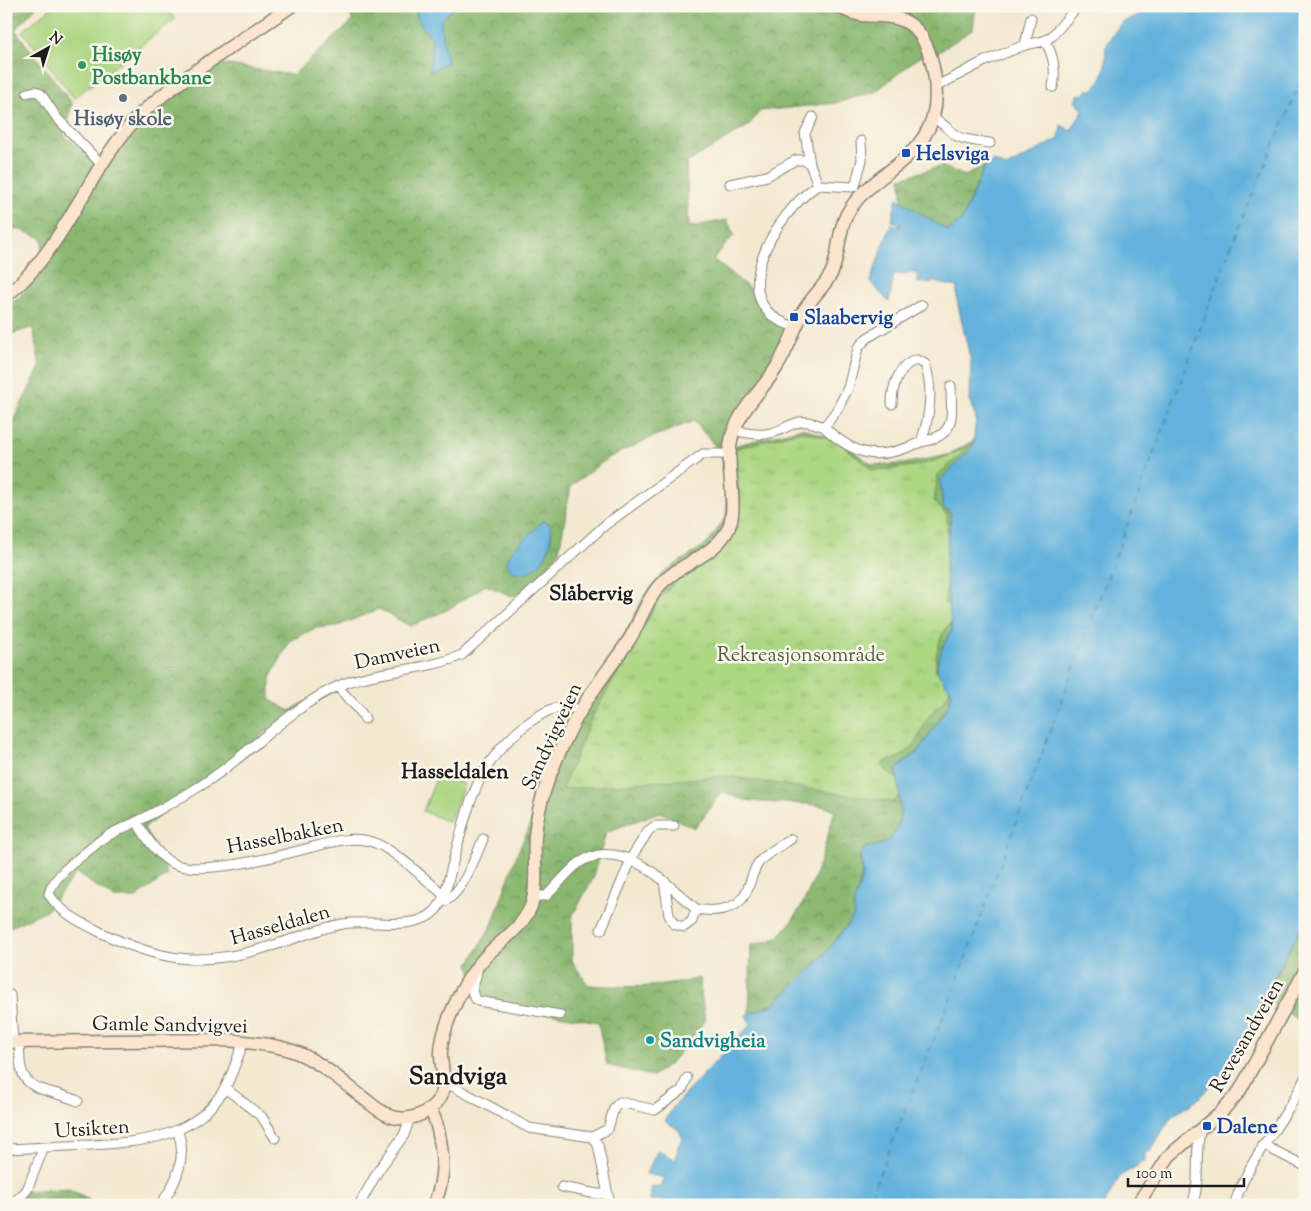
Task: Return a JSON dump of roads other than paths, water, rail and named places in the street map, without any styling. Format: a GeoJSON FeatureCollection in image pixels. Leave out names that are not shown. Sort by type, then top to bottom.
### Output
{"type":"FeatureCollection","features":[{"type":"Feature","properties":{"kind":"main road"},"geometry":{"type":"LineString","coordinates":[[6,296],[23,280],[49,247],[102,164],[134,121],[158,98],[291,6]]}},
{"type":"Feature","properties":{"kind":"main road","name":"Sandvigveien"},"geometry":{"type":"LineString","coordinates":[[445,1082],[441,1056],[444,1034],[461,991],[476,969],[520,924],[534,896],[535,836],[540,802],[557,758],[579,710],[628,641],[657,588],[673,574],[714,548],[727,531],[733,509],[728,454],[734,430],[743,411],[776,369],[804,309],[833,270],[840,231],[850,209],[914,150],[932,118],[935,87],[928,50],[912,25],[894,17],[860,16],[839,6]]}},
{"type":"Feature","properties":{"kind":"main road","name":"Revesandveien"},"geometry":{"type":"LineString","coordinates":[[1137,1205],[1169,1156],[1221,1112],[1239,1092],[1305,971]]}},
{"type":"Feature","properties":{"kind":"main road","name":"Gamle Sandvigvei"},"geometry":{"type":"LineString","coordinates":[[13,1042],[244,1042],[298,1053],[388,1116],[410,1118]]}},
{"type":"Feature","properties":{"kind":"main road"},"geometry":{"type":"LineString","coordinates":[[410,1118],[430,1110],[440,1096],[445,1082]]}},
{"type":"Feature","properties":{"kind":"main road"},"geometry":{"type":"LineString","coordinates":[[430,1110],[436,1123],[442,1160],[442,1174],[434,1205]]}},
{"type":"Feature","properties":{"kind":"street"},"geometry":{"type":"LineString","coordinates":[[935,87],[941,86],[966,70],[1025,45],[1044,42],[1052,36],[1078,6]]}},
{"type":"Feature","properties":{"kind":"street"},"geometry":{"type":"LineString","coordinates":[[1025,45],[1032,18]]}},
{"type":"Feature","properties":{"kind":"street"},"geometry":{"type":"LineString","coordinates":[[1044,42],[1050,47],[1053,59],[1053,87]]}},
{"type":"Feature","properties":{"kind":"street"},"geometry":{"type":"LineString","coordinates":[[27,93],[35,90],[41,94],[57,118],[102,164]]}},
{"type":"Feature","properties":{"kind":"street"},"geometry":{"type":"LineString","coordinates":[[813,117],[806,134],[810,164],[818,186]]}},
{"type":"Feature","properties":{"kind":"street"},"geometry":{"type":"LineString","coordinates":[[932,118],[940,121],[955,135],[964,139],[990,142]]}},
{"type":"Feature","properties":{"kind":"street"},"geometry":{"type":"LineString","coordinates":[[796,327],[780,322],[767,310],[760,298],[756,285],[758,270],[765,251],[795,203],[818,186],[855,186],[862,160],[861,141]]}},
{"type":"Feature","properties":{"kind":"street"},"geometry":{"type":"LineString","coordinates":[[730,184],[767,176],[796,160],[804,160],[810,164]]}},
{"type":"Feature","properties":{"kind":"street"},"geometry":{"type":"LineString","coordinates":[[6,222],[8,229],[6,246]]}},
{"type":"Feature","properties":{"kind":"street"},"geometry":{"type":"LineString","coordinates":[[824,427],[837,410],[848,388],[858,348],[867,338],[922,305]]}},
{"type":"Feature","properties":{"kind":"street"},"geometry":{"type":"LineString","coordinates":[[892,404],[893,391],[902,368],[909,361],[917,360],[925,364],[928,373],[931,404],[921,442]]}},
{"type":"Feature","properties":{"kind":"street"},"geometry":{"type":"LineString","coordinates":[[734,430],[749,434],[767,434],[799,421],[811,421],[824,427],[853,450],[872,455],[890,454],[921,442],[937,439],[944,434],[951,416],[951,386]]}},
{"type":"Feature","properties":{"kind":"street","name":"Damveien"},"geometry":{"type":"LineString","coordinates":[[53,901],[49,894],[51,888],[70,866],[97,842],[200,787],[237,761],[300,709],[338,686],[387,671],[442,664],[462,655],[605,525],[703,454],[728,454]]}},
{"type":"Feature","properties":{"kind":"street"},"geometry":{"type":"LineString","coordinates":[[338,686],[344,695],[362,711],[366,719]]}},
{"type":"Feature","properties":{"kind":"street","name":"Hasseldalen"},"geometry":{"type":"LineString","coordinates":[[53,901],[72,916],[118,940],[166,957],[198,960],[236,956],[340,924],[407,923],[424,920],[443,898],[479,780],[497,751],[518,731],[550,710],[566,705],[579,710]]}},
{"type":"Feature","properties":{"kind":"street","name":"Hasselbakken"},"geometry":{"type":"LineString","coordinates":[[137,822],[163,857],[174,864],[191,868],[275,857],[335,841],[353,839],[371,841],[388,850],[443,898]]}},
{"type":"Feature","properties":{"kind":"street"},"geometry":{"type":"LineString","coordinates":[[601,930],[639,843],[649,830],[655,826],[674,826]]}},
{"type":"Feature","properties":{"kind":"street"},"geometry":{"type":"LineString","coordinates":[[443,898],[447,901],[462,882],[483,839]]}},
{"type":"Feature","properties":{"kind":"street"},"geometry":{"type":"LineString","coordinates":[[534,896],[546,896],[578,864],[591,856],[607,854],[632,861],[650,870],[696,909],[708,911],[721,910],[741,900],[759,863],[773,850],[791,839]]}},
{"type":"Feature","properties":{"kind":"street"},"geometry":{"type":"LineString","coordinates":[[664,881],[669,915],[674,924],[684,927],[692,921],[696,909]]}},
{"type":"Feature","properties":{"kind":"street"},"geometry":{"type":"LineString","coordinates":[[476,969],[477,973],[472,991],[474,998],[478,1001],[560,1015]]}},
{"type":"Feature","properties":{"kind":"street"},"geometry":{"type":"LineString","coordinates":[[10,996],[13,1042],[19,1066],[25,1080],[47,1092],[78,1101]]}},
{"type":"Feature","properties":{"kind":"street","name":"Utsikten"},"geometry":{"type":"LineString","coordinates":[[6,1149],[43,1149],[134,1143],[178,1132],[201,1116],[224,1088],[244,1042]]}},
{"type":"Feature","properties":{"kind":"street"},"geometry":{"type":"LineString","coordinates":[[445,1082],[529,1128],[592,1137],[608,1129],[614,1108],[620,1102],[655,1110],[682,1090],[687,1078]]}},
{"type":"Feature","properties":{"kind":"street"},"geometry":{"type":"LineString","coordinates":[[1235,1203],[1240,1187],[1263,1145],[1286,1115],[1305,1078]]}},
{"type":"Feature","properties":{"kind":"street"},"geometry":{"type":"LineString","coordinates":[[224,1088],[262,1117],[275,1138]]}},
{"type":"Feature","properties":{"kind":"street"},"geometry":{"type":"LineString","coordinates":[[359,1205],[378,1171],[404,1135],[410,1118]]}},
{"type":"Feature","properties":{"kind":"street"},"geometry":{"type":"LineString","coordinates":[[1192,1205],[1198,1186],[1198,1141],[1201,1129]]}},
{"type":"Feature","properties":{"kind":"street"},"geometry":{"type":"LineString","coordinates":[[163,1201],[174,1182],[180,1163],[182,1151],[178,1132]]}},
{"type":"Feature","properties":{"kind":"street"},"geometry":{"type":"LineString","coordinates":[[592,1137],[598,1144],[610,1205]]}},
{"type":"Feature","properties":{"kind":"street"},"geometry":{"type":"LineString","coordinates":[[1263,1145],[1305,1166]]}},
{"type":"Feature","properties":{"kind":"street"},"geometry":{"type":"LineString","coordinates":[[6,1202],[18,1199],[27,1190],[43,1149]]}},
{"type":"Feature","properties":{"kind":"street"},"geometry":{"type":"LineString","coordinates":[[562,1187],[596,1194],[607,1194]]}},
{"type":"Feature","properties":{"kind":"water"},"geometry":{"type":"Polygon","coordinates":[[[420,6],[456,6],[442,19],[441,27],[447,62],[430,72],[432,39],[418,20],[416,12],[420,6]]]}},
{"type":"Feature","properties":{"kind":"water"},"geometry":{"type":"Polygon","coordinates":[[[1158,6],[1305,6],[1305,920],[1224,1071],[1197,1100],[1171,1117],[1150,1152],[1148,1151],[1145,1154],[1145,1161],[1120,1176],[1104,1205],[665,1205],[665,1201],[650,1200],[652,1186],[662,1188],[663,1177],[646,1174],[658,1150],[676,1160],[678,1146],[683,1138],[678,1129],[665,1121],[674,1106],[751,1024],[746,1015],[774,1004],[824,955],[854,916],[854,903],[863,874],[860,855],[866,847],[880,845],[890,839],[896,830],[899,819],[900,794],[896,769],[918,752],[948,706],[952,693],[939,676],[937,669],[941,651],[952,631],[945,571],[951,513],[943,507],[940,480],[973,447],[976,418],[970,402],[971,362],[957,300],[957,287],[935,282],[918,283],[917,273],[894,274],[889,302],[870,282],[891,224],[900,226],[900,223],[892,221],[897,198],[948,231],[962,220],[985,165],[994,161],[1006,167],[1059,139],[1061,125],[1071,131],[1083,110],[1075,101],[1079,94],[1084,95],[1088,89],[1092,91],[1102,77],[1105,67],[1106,45],[1121,23],[1158,6]]]}},
{"type":"Feature","properties":{"kind":"water"},"geometry":{"type":"Polygon","coordinates":[[[543,521],[550,524],[551,542],[543,560],[537,567],[529,571],[520,573],[511,571],[507,563],[510,553],[543,521]]]}},
{"type":"Feature","properties":{"kind":"place","name":"Hisøy Postbankbane"},"geometry":{"type":"Point","coordinates":[82,65]}},
{"type":"Feature","properties":{"kind":"place","name":"Hisøy skole"},"geometry":{"type":"Point","coordinates":[123,98]}},
{"type":"Feature","properties":{"kind":"place","name":"Helsviga"},"geometry":{"type":"Point","coordinates":[906,153]}},
{"type":"Feature","properties":{"kind":"place","name":"Slaabervig"},"geometry":{"type":"Point","coordinates":[794,317]}},
{"type":"Feature","properties":{"kind":"place","name":"Sandvigheia"},"geometry":{"type":"Point","coordinates":[650,1040]}},
{"type":"Feature","properties":{"kind":"place","name":"Dalene"},"geometry":{"type":"Point","coordinates":[1207,1126]}},
{"type":"Feature","properties":{"kind":"district","name":"Slåbervig"},"geometry":{"type":"Point","coordinates":[591,593]}},
{"type":"Feature","properties":{"kind":"district","name":"Hasseldalen"},"geometry":{"type":"Point","coordinates":[455,771]}},
{"type":"Feature","properties":{"kind":"district","name":"Sandviga"},"geometry":{"type":"Point","coordinates":[458,1075]}},
{"type":"Feature","properties":{"kind":"park label","name":"Rekreasjonsområde"},"geometry":{"type":"Point","coordinates":[801,654]}}]}
